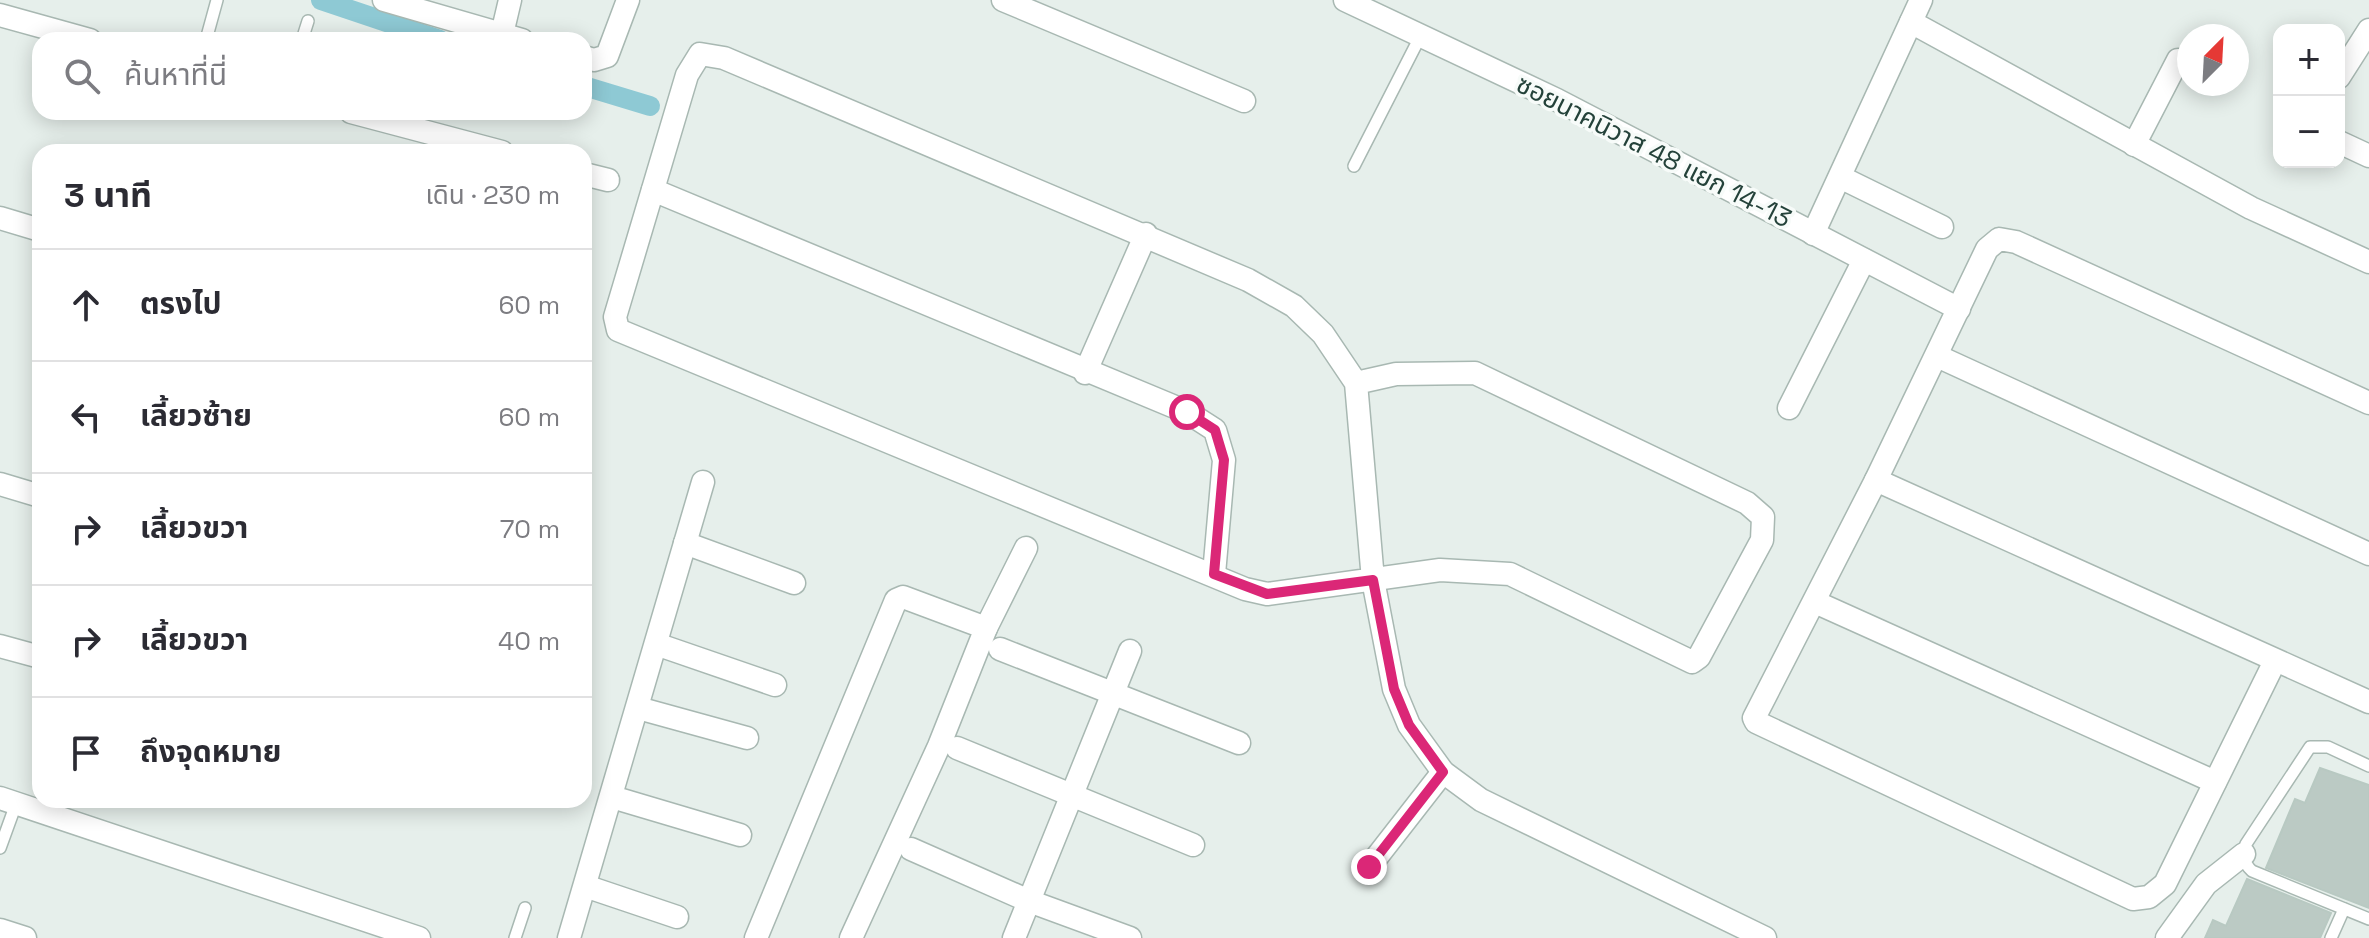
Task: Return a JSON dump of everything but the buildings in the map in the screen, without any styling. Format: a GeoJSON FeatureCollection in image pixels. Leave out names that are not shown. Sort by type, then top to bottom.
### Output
{"type":"FeatureCollection","features":[{"type":"Feature","properties":{"kind":"street"},"geometry":{"type":"LineString","coordinates":[[384,0],[495,32]]}},
{"type":"Feature","properties":{"kind":"street"},"geometry":{"type":"LineString","coordinates":[[510,0],[512,32]]}},
{"type":"Feature","properties":{"kind":"street"},"geometry":{"type":"LineString","coordinates":[[592,59],[607,56],[628,0]]}},
{"type":"Feature","properties":{"kind":"street"},"geometry":{"type":"LineString","coordinates":[[1003,0],[1054,10],[1244,101]]}},
{"type":"Feature","properties":{"kind":"street","name":"ซอยนาคนิวาส 48 แยก 14-13"},"geometry":{"type":"LineString","coordinates":[[1345,0],[1557,100],[1959,309]]}},
{"type":"Feature","properties":{"kind":"street"},"geometry":{"type":"LineString","coordinates":[[1813,234],[1921,0]]}},
{"type":"Feature","properties":{"kind":"street"},"geometry":{"type":"LineString","coordinates":[[0,15],[61,32]]}},
{"type":"Feature","properties":{"kind":"street"},"geometry":{"type":"LineString","coordinates":[[1911,22],[2251,208],[2369,262]]}},
{"type":"Feature","properties":{"kind":"street"},"geometry":{"type":"LineString","coordinates":[[2345,68],[2369,30]]}},
{"type":"Feature","properties":{"kind":"street"},"geometry":{"type":"LineString","coordinates":[[1356,383],[1411,373],[1475,373],[1747,503],[1763,517],[1762,540],[1694,661],[1510,574],[1440,570],[1373,580],[1267,594],[618,330],[615,317],[687,75],[700,54],[724,58],[1146,234],[1248,280],[1294,306],[1323,334],[1356,383],[1373,580],[1394,689],[1409,725],[1443,772],[1481,800],[1765,938]]}},
{"type":"Feature","properties":{"kind":"street"},"geometry":{"type":"LineString","coordinates":[[2134,145],[2177,62]]}},
{"type":"Feature","properties":{"kind":"street"},"geometry":{"type":"LineString","coordinates":[[381,120],[472,144]]}},
{"type":"Feature","properties":{"kind":"street"},"geometry":{"type":"LineString","coordinates":[[2345,145],[2369,156]]}},
{"type":"Feature","properties":{"kind":"street"},"geometry":{"type":"LineString","coordinates":[[592,176],[608,180]]}},
{"type":"Feature","properties":{"kind":"street"},"geometry":{"type":"LineString","coordinates":[[1840,177],[1942,227]]}},
{"type":"Feature","properties":{"kind":"street"},"geometry":{"type":"LineString","coordinates":[[653,190],[1085,373],[1187,412],[1215,430],[1224,460],[1214,574]]}},
{"type":"Feature","properties":{"kind":"street"},"geometry":{"type":"LineString","coordinates":[[0,218],[32,228]]}},
{"type":"Feature","properties":{"kind":"street"},"geometry":{"type":"LineString","coordinates":[[1085,373],[1146,234]]}},
{"type":"Feature","properties":{"kind":"street"},"geometry":{"type":"LineString","coordinates":[[2275,661],[2165,884],[2149,897],[2133,899],[1756,722],[1754,716],[1876,480],[1987,249],[1999,239],[2016,242],[2369,403]]}},
{"type":"Feature","properties":{"kind":"street"},"geometry":{"type":"LineString","coordinates":[[1789,408],[1864,260]]}},
{"type":"Feature","properties":{"kind":"street"},"geometry":{"type":"LineString","coordinates":[[1937,356],[2369,554]]}},
{"type":"Feature","properties":{"kind":"street"},"geometry":{"type":"LineString","coordinates":[[1876,480],[2369,702]]}},
{"type":"Feature","properties":{"kind":"street"},"geometry":{"type":"LineString","coordinates":[[569,938],[703,482]]}},
{"type":"Feature","properties":{"kind":"street"},"geometry":{"type":"LineString","coordinates":[[0,484],[32,494]]}},
{"type":"Feature","properties":{"kind":"street"},"geometry":{"type":"LineString","coordinates":[[685,543],[794,583]]}},
{"type":"Feature","properties":{"kind":"street"},"geometry":{"type":"LineString","coordinates":[[851,938],[939,746],[986,628],[1026,548]]}},
{"type":"Feature","properties":{"kind":"street"},"geometry":{"type":"LineString","coordinates":[[756,938],[896,600],[903,597],[986,628]]}},
{"type":"Feature","properties":{"kind":"street"},"geometry":{"type":"LineString","coordinates":[[1815,602],[2215,782]]}},
{"type":"Feature","properties":{"kind":"street"},"geometry":{"type":"LineString","coordinates":[[656,644],[775,685]]}},
{"type":"Feature","properties":{"kind":"street"},"geometry":{"type":"LineString","coordinates":[[0,646],[32,655]]}},
{"type":"Feature","properties":{"kind":"street"},"geometry":{"type":"LineString","coordinates":[[1000,649],[1239,743]]}},
{"type":"Feature","properties":{"kind":"street"},"geometry":{"type":"LineString","coordinates":[[1014,938],[1130,651]]}},
{"type":"Feature","properties":{"kind":"street"},"geometry":{"type":"LineString","coordinates":[[638,708],[747,738]]}},
{"type":"Feature","properties":{"kind":"street"},"geometry":{"type":"LineString","coordinates":[[957,748],[1193,845]]}},
{"type":"Feature","properties":{"kind":"street"},"geometry":{"type":"LineString","coordinates":[[1369,867],[1443,772]]}},
{"type":"Feature","properties":{"kind":"street"},"geometry":{"type":"LineString","coordinates":[[612,797],[740,835]]}},
{"type":"Feature","properties":{"kind":"street"},"geometry":{"type":"LineString","coordinates":[[8,801],[419,938]]}},
{"type":"Feature","properties":{"kind":"street"},"geometry":{"type":"LineString","coordinates":[[911,849],[1029,901],[1130,938]]}},
{"type":"Feature","properties":{"kind":"street"},"geometry":{"type":"LineString","coordinates":[[2167,938],[2206,884],[2244,854]]}},
{"type":"Feature","properties":{"kind":"street"},"geometry":{"type":"LineString","coordinates":[[585,886],[677,917]]}},
{"type":"Feature","properties":{"kind":"street"},"geometry":{"type":"LineString","coordinates":[[0,930],[25,938]]}},
{"type":"Feature","properties":{"kind":"lane"},"geometry":{"type":"LineString","coordinates":[[208,32],[217,0]]}},
{"type":"Feature","properties":{"kind":"lane"},"geometry":{"type":"LineString","coordinates":[[305,32],[308,21]]}},
{"type":"Feature","properties":{"kind":"lane"},"geometry":{"type":"LineString","coordinates":[[1354,166],[1422,34]]}},
{"type":"Feature","properties":{"kind":"lane"},"geometry":{"type":"LineString","coordinates":[[2369,766],[2328,747],[2310,747],[2246,844],[2244,854],[2246,865],[2252,871],[2369,919]]}},
{"type":"Feature","properties":{"kind":"lane"},"geometry":{"type":"LineString","coordinates":[[0,848],[8,801]]}},
{"type":"Feature","properties":{"kind":"lane"},"geometry":{"type":"LineString","coordinates":[[515,938],[525,908]]}},
{"type":"Feature","properties":{"kind":"lane"},"geometry":{"type":"LineString","coordinates":[[2331,938],[2344,909]]}},
{"type":"Feature","properties":{"kind":"waterway"},"geometry":{"type":"LineString","coordinates":[[321,0],[416,32]]}},
{"type":"Feature","properties":{"kind":"waterway"},"geometry":{"type":"LineString","coordinates":[[592,88],[650,106]]}},
{"type":"Feature","properties":{"kind":"route"},"geometry":{"type":"LineString","coordinates":[[1187,412],[1215,430],[1224,460],[1214,574],[1245,589],[1267,594],[1373,580],[1394,689],[1409,725],[1443,772],[1369,867]]}}]}
